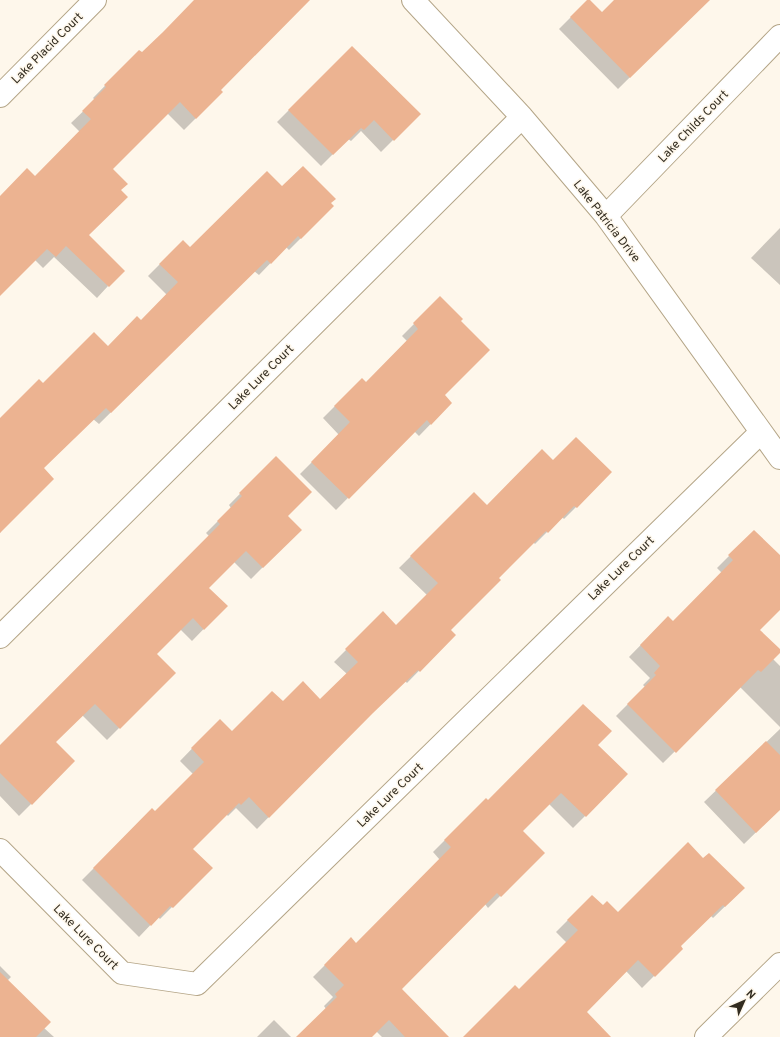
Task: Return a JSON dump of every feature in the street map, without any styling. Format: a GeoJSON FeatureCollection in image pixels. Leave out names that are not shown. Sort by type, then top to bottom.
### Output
{"type":"FeatureCollection","features":[{"type":"Feature","properties":{"kind":"street","name":"Lake Placid Court"},"geometry":{"type":"LineString","coordinates":[[0,96],[95,0]]}},
{"type":"Feature","properties":{"kind":"street","name":"Lake Patricia Drive"},"geometry":{"type":"LineString","coordinates":[[413,0],[522,117],[606,216],[780,458]]}},
{"type":"Feature","properties":{"kind":"street","name":"Lake Childs Court"},"geometry":{"type":"LineString","coordinates":[[606,216],[780,36]]}},
{"type":"Feature","properties":{"kind":"street","name":"Lake Lure Court"},"geometry":{"type":"LineString","coordinates":[[0,637],[522,117]]}},
{"type":"Feature","properties":{"kind":"street","name":"Lake Lure Court"},"geometry":{"type":"LineString","coordinates":[[0,850],[122,973],[197,984],[760,432]]}},
{"type":"Feature","properties":{"kind":"street"},"geometry":{"type":"LineString","coordinates":[[706,1037],[780,964]]}},
{"type":"Feature","properties":{"kind":"building"},"geometry":{"type":"Polygon","coordinates":[[[194,0],[310,0],[221,90],[223,92],[196,119],[180,102],[113,169],[128,184],[121,190],[128,197],[89,235],[125,271],[109,287],[66,246],[56,257],[47,249],[0,296],[0,196],[27,168],[35,176],[91,119],[82,111],[106,87],[104,85],[139,50],[142,52],[194,0]]]}},
{"type":"Feature","properties":{"kind":"building"},"geometry":{"type":"Polygon","coordinates":[[[587,0],[590,0],[602,12],[614,0],[710,0],[630,78],[570,17],[587,0]]]}},
{"type":"Feature","properties":{"kind":"building"},"geometry":{"type":"Polygon","coordinates":[[[352,46],[421,114],[394,141],[374,120],[364,130],[361,128],[333,155],[288,110],[352,46]]]}},
{"type":"Feature","properties":{"kind":"building"},"geometry":{"type":"Polygon","coordinates":[[[303,166],[336,199],[331,203],[334,206],[301,239],[298,236],[271,264],[267,260],[111,413],[106,408],[44,468],[54,479],[0,533],[0,418],[39,379],[43,383],[94,332],[108,346],[137,316],[141,320],[178,282],[159,264],[183,240],[190,247],[267,171],[282,186],[303,166]]]}},
{"type":"Feature","properties":{"kind":"building"},"geometry":{"type":"Polygon","coordinates":[[[440,296],[463,319],[461,321],[490,350],[445,395],[452,403],[431,425],[427,420],[349,499],[311,462],[350,422],[334,406],[362,378],[366,382],[418,329],[413,323],[440,296]]]}},
{"type":"Feature","properties":{"kind":"building"},"geometry":{"type":"Polygon","coordinates":[[[576,437],[612,472],[577,508],[574,506],[548,533],[546,531],[499,578],[501,580],[451,630],[456,635],[420,672],[418,670],[373,713],[269,818],[249,797],[241,805],[239,803],[193,849],[213,868],[173,908],[170,906],[151,926],[93,868],[152,808],[155,811],[204,762],[191,748],[220,719],[232,731],[272,691],[283,701],[303,681],[320,699],[358,662],[345,649],[383,611],[396,625],[438,583],[410,556],[474,492],[487,505],[542,449],[553,460],[576,437]]]}},
{"type":"Feature","properties":{"kind":"building"},"geometry":{"type":"Polygon","coordinates":[[[276,456],[312,492],[288,516],[302,530],[263,568],[246,551],[209,588],[228,606],[204,630],[193,618],[157,654],[176,673],[120,729],[95,704],[56,742],[75,761],[32,805],[0,773],[0,745],[220,524],[217,521],[242,496],[239,493],[276,456]]]}},
{"type":"Feature","properties":{"kind":"building"},"geometry":{"type":"Polygon","coordinates":[[[754,530],[780,555],[780,610],[760,630],[780,649],[780,653],[761,672],[758,670],[676,753],[627,704],[656,675],[654,673],[660,666],[640,645],[668,616],[673,621],[733,560],[728,555],[754,530]]]}},
{"type":"Feature","properties":{"kind":"building"},"geometry":{"type":"Polygon","coordinates":[[[583,704],[612,731],[598,745],[628,774],[586,817],[561,793],[523,831],[545,853],[501,897],[497,893],[402,989],[449,1037],[405,1037],[389,1020],[372,1037],[296,1037],[337,997],[335,994],[344,985],[324,965],[351,937],[356,943],[451,847],[444,840],[486,798],[488,800],[583,704]]]}},
{"type":"Feature","properties":{"kind":"building"},"geometry":{"type":"Polygon","coordinates":[[[766,741],[780,755],[780,810],[756,833],[715,790],[766,741]]]}},
{"type":"Feature","properties":{"kind":"building"},"geometry":{"type":"Polygon","coordinates":[[[688,842],[703,858],[709,853],[745,888],[725,907],[723,905],[681,946],[683,949],[655,977],[638,960],[587,1012],[611,1037],[463,1037],[515,985],[519,989],[578,930],[567,920],[592,895],[603,905],[607,901],[618,912],[688,842]]]}},
{"type":"Feature","properties":{"kind":"building"},"geometry":{"type":"Polygon","coordinates":[[[0,972],[51,1022],[36,1037],[0,1037],[0,972]]]}}]}
